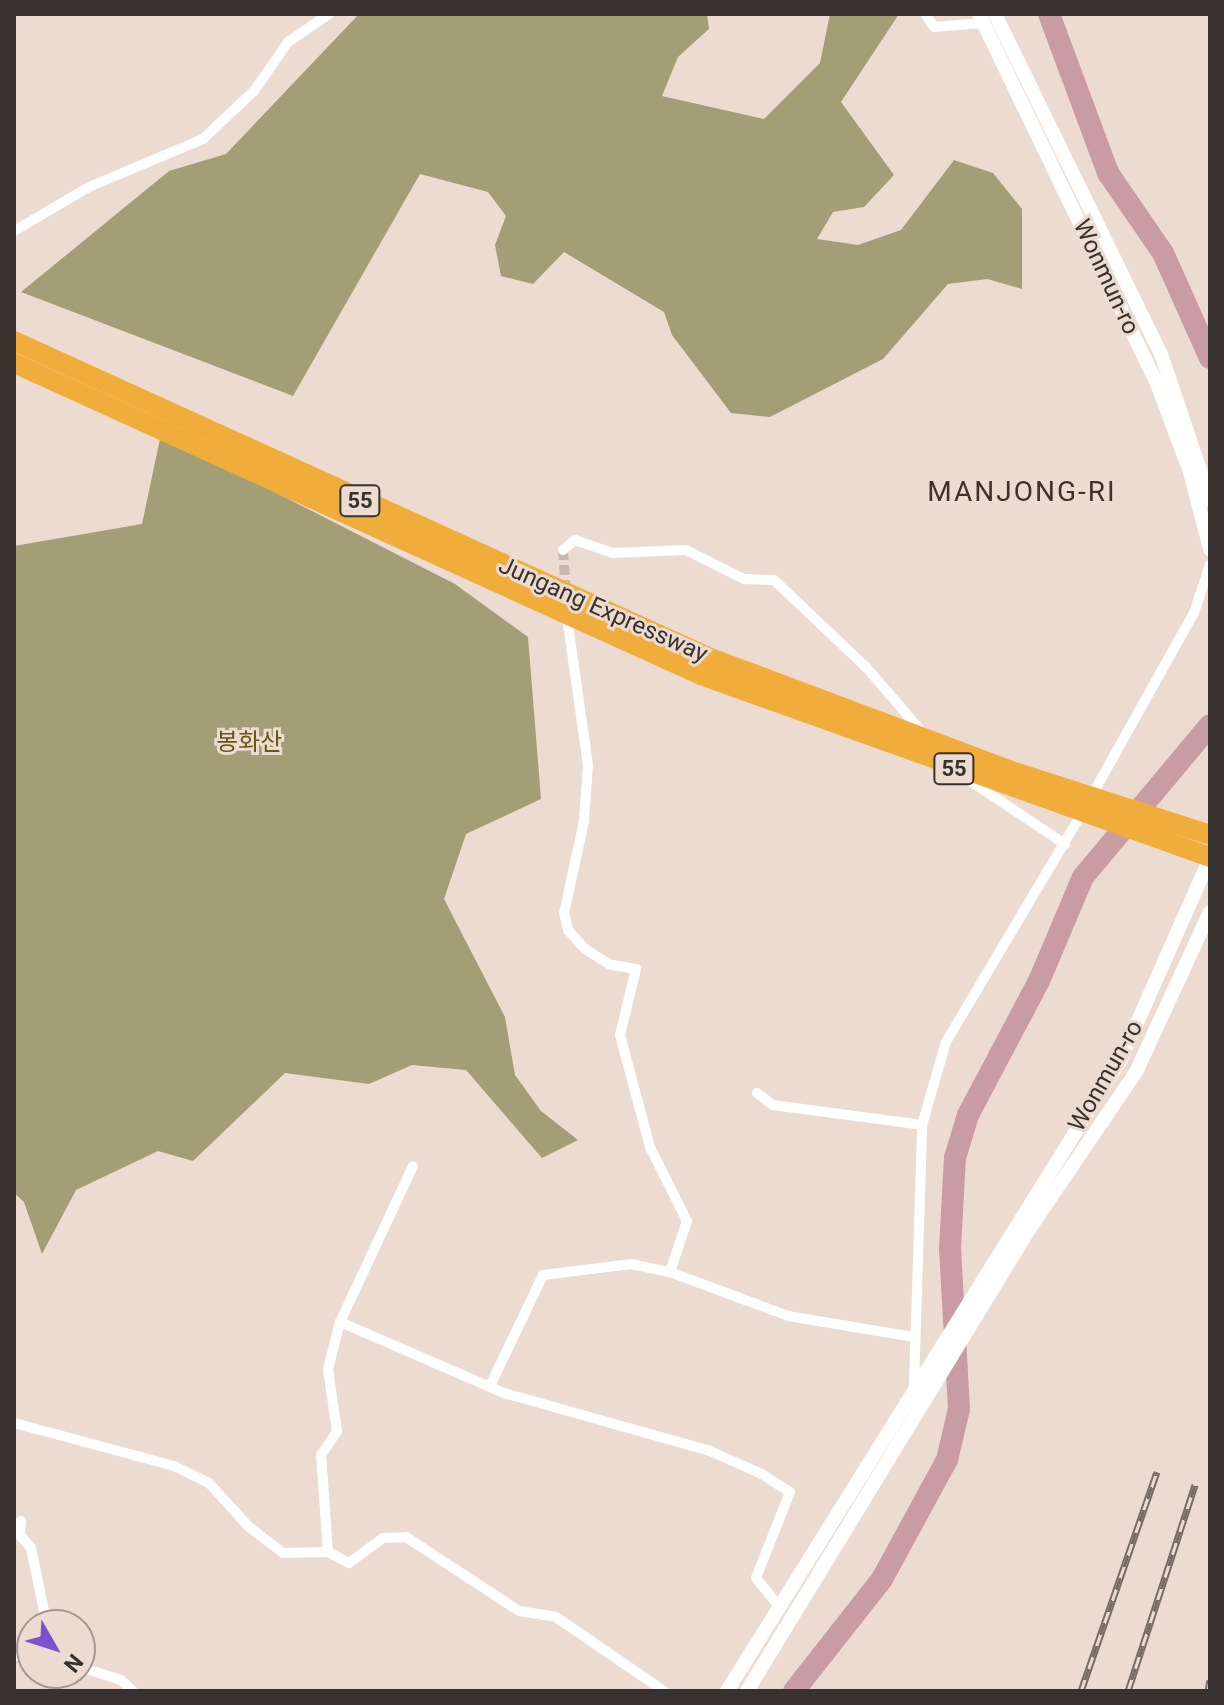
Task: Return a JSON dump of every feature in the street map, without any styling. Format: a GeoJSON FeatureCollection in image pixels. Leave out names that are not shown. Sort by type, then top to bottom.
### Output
{"type":"FeatureCollection","features":[{"type":"Feature","properties":{"kind":"highway","name":"Jungang Expressway"},"geometry":{"type":"LineString","coordinates":[[14,341],[704,666],[1022,775],[1210,835]]}},
{"type":"Feature","properties":{"kind":"highway","name":"Jungang Expressway"},"geometry":{"type":"LineString","coordinates":[[14,363],[704,666],[1210,857]]}},
{"type":"Feature","properties":{"kind":"main road","name":"Wonmun-ro"},"geometry":{"type":"LineString","coordinates":[[995,14],[1161,354],[1210,500]]}},
{"type":"Feature","properties":{"kind":"main road","name":"Wonmun-ro"},"geometry":{"type":"LineString","coordinates":[[981,19],[1156,381],[1210,549]]}},
{"type":"Feature","properties":{"kind":"main road","name":"Wonmun-ro"},"geometry":{"type":"LineString","coordinates":[[914,1385],[1121,1059],[1210,857]]}},
{"type":"Feature","properties":{"kind":"main road","name":"Wonmun-ro"},"geometry":{"type":"LineString","coordinates":[[928,1394],[1136,1072],[1210,912]]}},
{"type":"Feature","properties":{"kind":"main road"},"geometry":{"type":"LineString","coordinates":[[727,1691],[914,1385],[928,1394],[747,1691]]}},
{"type":"Feature","properties":{"kind":"main road"},"geometry":{"type":"LineString","coordinates":[[779,1606],[792,1615]]}},
{"type":"Feature","properties":{"kind":"street"},"geometry":{"type":"LineString","coordinates":[[14,231],[89,187],[203,139],[249,97],[288,42],[329,14]]}},
{"type":"Feature","properties":{"kind":"street"},"geometry":{"type":"LineString","coordinates":[[925,14],[934,27],[981,19]]}},
{"type":"Feature","properties":{"kind":"street"},"geometry":{"type":"LineString","coordinates":[[563,550],[575,540],[612,553],[686,550],[744,579],[774,580],[866,667],[954,770],[1065,844]]}},
{"type":"Feature","properties":{"kind":"street"},"geometry":{"type":"LineString","coordinates":[[914,1385],[922,1125],[946,1042],[1065,844],[1194,613],[1210,565]]}},
{"type":"Feature","properties":{"kind":"street"},"geometry":{"type":"LineString","coordinates":[[568,624],[588,765],[584,821],[564,913],[568,930],[585,949],[609,964],[636,969],[620,1035],[650,1147],[687,1221],[670,1272]]}},
{"type":"Feature","properties":{"kind":"street"},"geometry":{"type":"LineString","coordinates":[[757,1093],[773,1105],[922,1125]]}},
{"type":"Feature","properties":{"kind":"street"},"geometry":{"type":"LineString","coordinates":[[328,1552],[321,1455],[337,1431],[328,1369],[340,1322],[413,1166]]}},
{"type":"Feature","properties":{"kind":"street"},"geometry":{"type":"LineString","coordinates":[[490,1386],[543,1275],[631,1264],[670,1272],[788,1316],[914,1337]]}},
{"type":"Feature","properties":{"kind":"street"},"geometry":{"type":"LineString","coordinates":[[340,1322],[490,1386],[710,1451],[790,1492],[756,1578],[779,1606]]}},
{"type":"Feature","properties":{"kind":"street"},"geometry":{"type":"LineString","coordinates":[[14,1423],[174,1466],[209,1483],[248,1526],[283,1553],[328,1552],[349,1563],[383,1538],[406,1537],[519,1611],[556,1617],[664,1691]]}},
{"type":"Feature","properties":{"kind":"street"},"geometry":{"type":"LineString","coordinates":[[21,1521],[20,1535],[31,1548],[44,1592],[46,1609]]}},
{"type":"Feature","properties":{"kind":"street"},"geometry":{"type":"LineString","coordinates":[[96,1672],[121,1680],[133,1691]]}},
{"type":"Feature","properties":{"kind":"green space"},"geometry":{"type":"Polygon","coordinates":[[[359,14],[707,14],[709,29],[678,57],[662,96],[764,119],[820,63],[830,14],[899,14],[841,102],[894,175],[864,207],[833,212],[817,239],[858,245],[901,230],[954,160],[993,173],[1022,209],[1022,289],[987,279],[948,284],[883,359],[770,417],[731,413],[672,335],[664,312],[564,252],[533,284],[501,276],[495,245],[506,216],[488,192],[420,174],[293,396],[21,292],[169,171],[226,154],[359,14]]]}},
{"type":"Feature","properties":{"kind":"green space","name":"봉화산"},"geometry":{"type":"Polygon","coordinates":[[[161,434],[455,584],[528,637],[541,799],[466,834],[444,899],[505,1017],[515,1075],[541,1111],[578,1140],[542,1158],[466,1070],[412,1065],[369,1084],[285,1073],[193,1161],[158,1151],[76,1190],[42,1254],[24,1202],[14,1193],[14,546],[142,524],[161,434]]]}},
{"type":"Feature","properties":{"kind":"waterway"},"geometry":{"type":"LineString","coordinates":[[1049,14],[1108,173],[1163,253],[1210,358]]}},
{"type":"Feature","properties":{"kind":"waterway"},"geometry":{"type":"LineString","coordinates":[[794,1691],[882,1579],[947,1460],[959,1409],[950,1249],[955,1158],[968,1115],[1039,981],[1083,877],[1210,725]]}},
{"type":"Feature","properties":{"kind":"tunnel"},"geometry":{"type":"LineString","coordinates":[[563,550],[566,594]]}},
{"type":"Feature","properties":{"kind":"railway"},"geometry":{"type":"LineString","coordinates":[[1081,1691],[1157,1472]]}},
{"type":"Feature","properties":{"kind":"railway"},"geometry":{"type":"LineString","coordinates":[[1128,1691],[1195,1485]]}},
{"type":"Feature","properties":{"kind":"railway"},"geometry":{"type":"LineString","coordinates":[[1208,1691],[1210,1680]]}},
{"type":"Feature","properties":{"kind":"district","name":"MANJONG-RI"},"geometry":{"type":"Point","coordinates":[1022,492]}}]}
